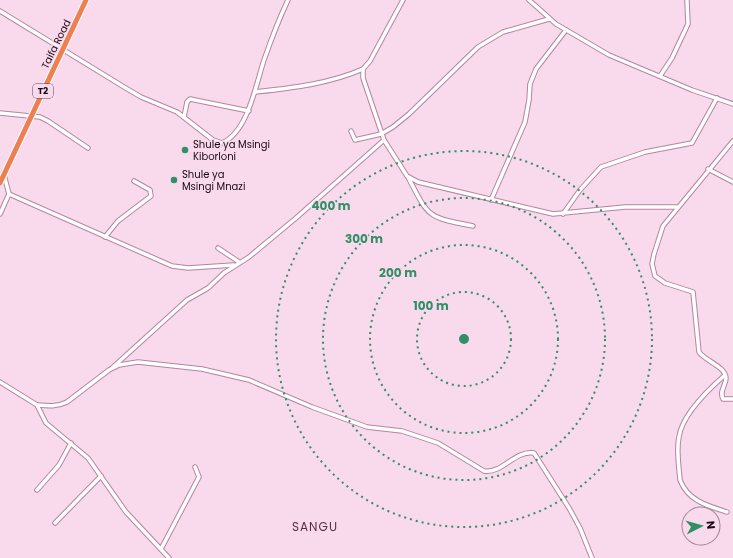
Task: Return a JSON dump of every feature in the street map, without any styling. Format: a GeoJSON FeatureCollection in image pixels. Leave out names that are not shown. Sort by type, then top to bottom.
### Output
{"type":"FeatureCollection","features":[{"type":"Feature","properties":{"kind":"highway","name":"Taifa Road"},"geometry":{"type":"LineString","coordinates":[[0,184],[2,176],[86,0]]}},
{"type":"Feature","properties":{"kind":"street"},"geometry":{"type":"LineString","coordinates":[[0,11],[141,97],[177,112],[214,140],[222,143],[230,137],[248,111],[264,60],[288,0]]}},
{"type":"Feature","properties":{"kind":"street"},"geometry":{"type":"LineString","coordinates":[[254,92],[307,86],[343,78],[363,70],[370,61],[403,0]]}},
{"type":"Feature","properties":{"kind":"street"},"geometry":{"type":"LineString","coordinates":[[529,0],[549,19],[609,55],[692,90],[733,104]]}},
{"type":"Feature","properties":{"kind":"street"},"geometry":{"type":"LineString","coordinates":[[660,76],[672,58],[688,24],[687,1]]}},
{"type":"Feature","properties":{"kind":"street"},"geometry":{"type":"LineString","coordinates":[[351,131],[355,140],[381,134],[409,114],[478,47],[503,32],[549,19]]}},
{"type":"Feature","properties":{"kind":"street"},"geometry":{"type":"LineString","coordinates":[[491,200],[524,122],[529,100],[530,84],[536,69],[566,30]]}},
{"type":"Feature","properties":{"kind":"street"},"geometry":{"type":"LineString","coordinates":[[363,70],[366,91],[381,134],[425,209],[431,215],[473,226]]}},
{"type":"Feature","properties":{"kind":"street"},"geometry":{"type":"LineString","coordinates":[[563,214],[580,190],[601,167],[645,152],[692,143],[717,98]]}},
{"type":"Feature","properties":{"kind":"street"},"geometry":{"type":"LineString","coordinates":[[184,117],[187,102],[190,99],[248,111]]}},
{"type":"Feature","properties":{"kind":"street"},"geometry":{"type":"LineString","coordinates":[[0,113],[31,116],[48,120],[88,148]]}},
{"type":"Feature","properties":{"kind":"street"},"geometry":{"type":"LineString","coordinates":[[0,382],[37,405],[61,405],[67,402],[109,370],[187,300],[208,288],[296,218],[384,140]]}},
{"type":"Feature","properties":{"kind":"street"},"geometry":{"type":"LineString","coordinates":[[733,141],[708,169],[663,226],[654,254],[653,271],[655,276],[660,280],[693,292],[699,352],[703,357],[721,369],[726,379],[722,397],[726,400],[733,399]]}},
{"type":"Feature","properties":{"kind":"street"},"geometry":{"type":"LineString","coordinates":[[708,169],[733,182]]}},
{"type":"Feature","properties":{"kind":"street"},"geometry":{"type":"LineString","coordinates":[[2,176],[9,194],[172,266],[188,268],[237,264]]}},
{"type":"Feature","properties":{"kind":"street"},"geometry":{"type":"LineString","coordinates":[[407,176],[418,182],[553,214],[563,214],[594,209],[677,207]]}},
{"type":"Feature","properties":{"kind":"street"},"geometry":{"type":"LineString","coordinates":[[105,237],[118,221],[151,196],[150,190],[134,181]]}},
{"type":"Feature","properties":{"kind":"street"},"geometry":{"type":"LineString","coordinates":[[0,214],[9,194]]}},
{"type":"Feature","properties":{"kind":"street"},"geometry":{"type":"LineString","coordinates":[[218,248],[237,264]]}},
{"type":"Feature","properties":{"kind":"street"},"geometry":{"type":"LineString","coordinates":[[109,370],[119,365],[138,362],[202,369],[243,378],[332,416],[367,427],[402,431],[438,443],[484,471],[496,469],[521,455],[534,453],[569,508],[580,528],[592,558]]}},
{"type":"Feature","properties":{"kind":"street"},"geometry":{"type":"LineString","coordinates":[[725,375],[713,386],[685,420],[680,430],[678,443],[680,480],[684,489],[697,501],[727,512]]}},
{"type":"Feature","properties":{"kind":"street"},"geometry":{"type":"LineString","coordinates":[[37,405],[46,423],[88,458],[126,512],[169,558]]}},
{"type":"Feature","properties":{"kind":"street"},"geometry":{"type":"LineString","coordinates":[[37,490],[59,465],[71,443]]}},
{"type":"Feature","properties":{"kind":"street"},"geometry":{"type":"LineString","coordinates":[[160,549],[199,477],[195,467]]}},
{"type":"Feature","properties":{"kind":"street"},"geometry":{"type":"LineString","coordinates":[[56,523],[101,476]]}},
{"type":"Feature","properties":{"kind":"place","name":"Shule ya Msingi Kiborloni"},"geometry":{"type":"Point","coordinates":[185,150]}},
{"type":"Feature","properties":{"kind":"place","name":"Shule ya Msingi Mnazi"},"geometry":{"type":"Point","coordinates":[174,180]}},
{"type":"Feature","properties":{"kind":"district","name":"SANGU"},"geometry":{"type":"Point","coordinates":[315,526]}}]}
